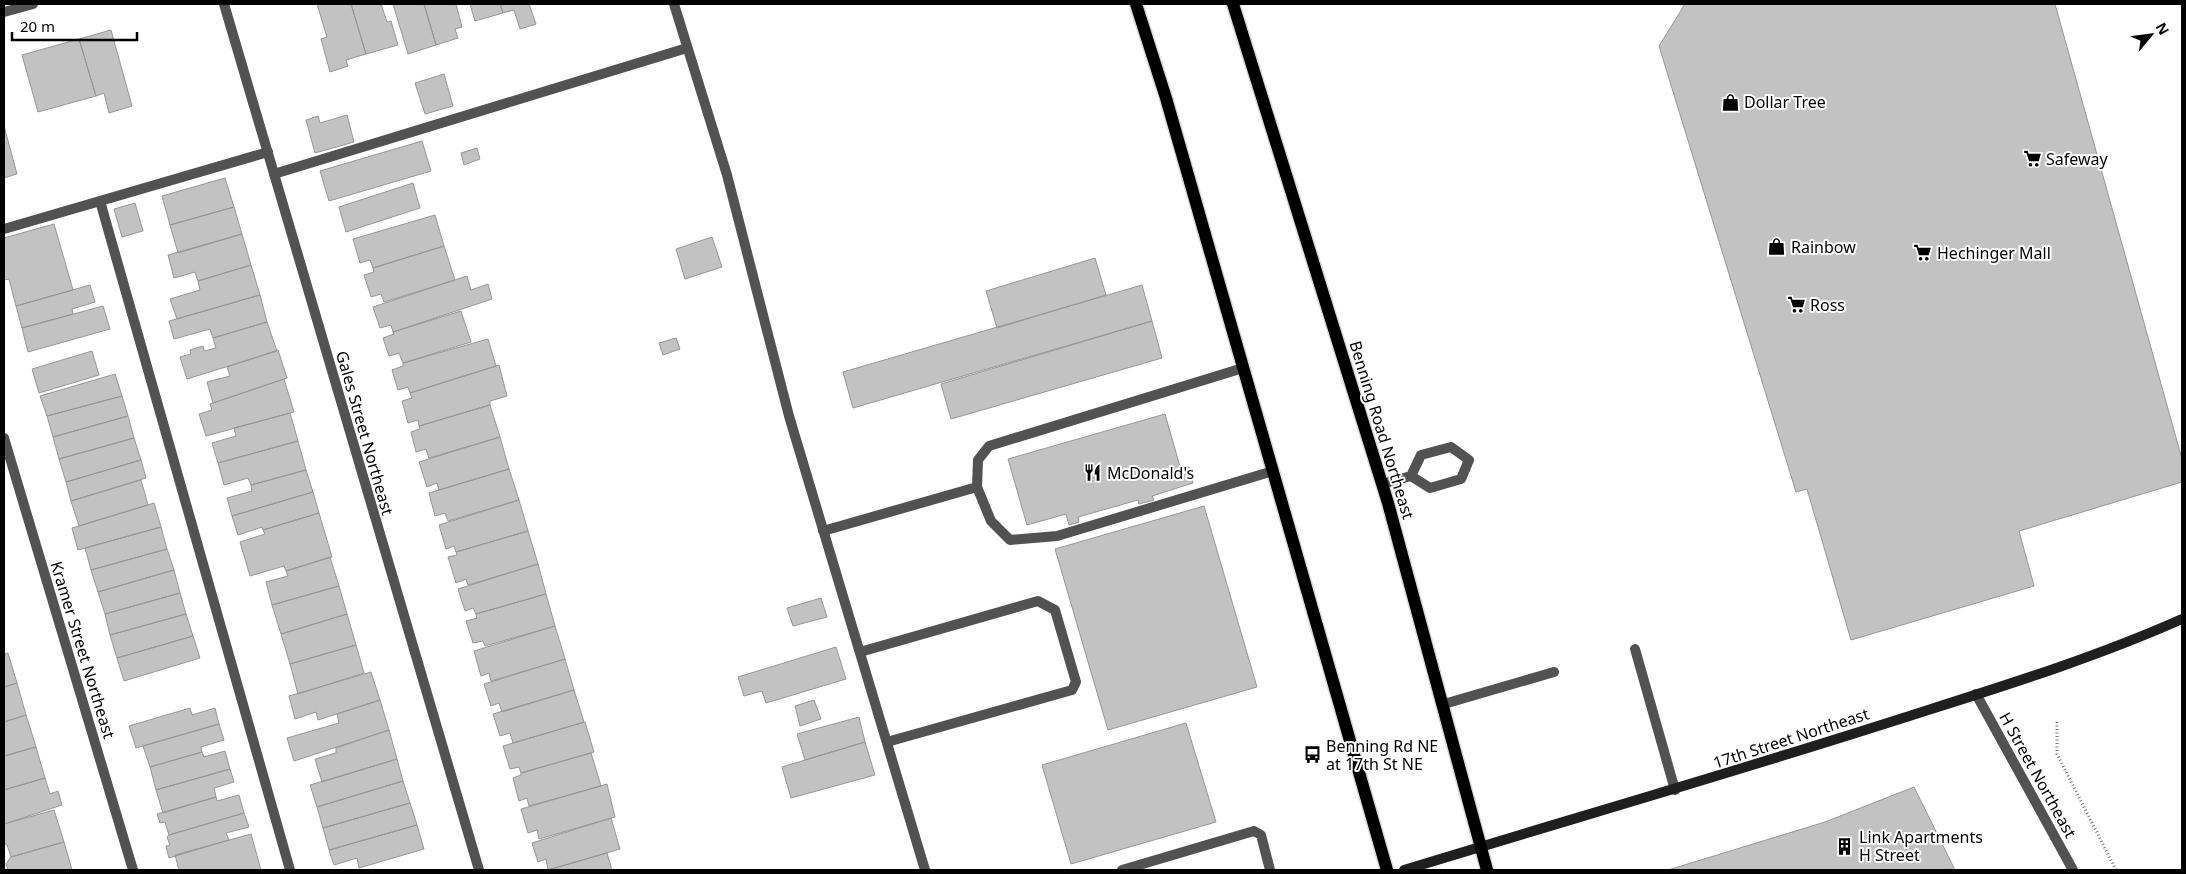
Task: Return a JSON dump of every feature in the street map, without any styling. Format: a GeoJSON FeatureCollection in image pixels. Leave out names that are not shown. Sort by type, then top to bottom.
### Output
{"type":"FeatureCollection","features":[{"type":"Feature","properties":{"kind":"main road"},"geometry":{"type":"LineString","coordinates":[[1136,4],[1166,98],[1387,870]]}},
{"type":"Feature","properties":{"kind":"main road","name":"Benning Road Northeast"},"geometry":{"type":"LineString","coordinates":[[1233,4],[1382,484],[1444,704],[1487,870]]}},
{"type":"Feature","properties":{"kind":"main road","name":"17th Street Northeast"},"geometry":{"type":"LineString","coordinates":[[1404,870],[1675,790],[1976,694],[2100,653],[2182,619]]}},
{"type":"Feature","properties":{"kind":"street"},"geometry":{"type":"LineString","coordinates":[[4,12],[33,4]]}},
{"type":"Feature","properties":{"kind":"street","name":"Gales Street Northeast"},"geometry":{"type":"LineString","coordinates":[[224,4],[479,870]]}},
{"type":"Feature","properties":{"kind":"street"},"geometry":{"type":"LineString","coordinates":[[674,4],[727,175],[789,416],[925,870]]}},
{"type":"Feature","properties":{"kind":"street"},"geometry":{"type":"LineString","coordinates":[[274,174],[687,48]]}},
{"type":"Feature","properties":{"kind":"street"},"geometry":{"type":"LineString","coordinates":[[4,229],[268,152]]}},
{"type":"Feature","properties":{"kind":"street"},"geometry":{"type":"LineString","coordinates":[[100,201],[290,870]]}},
{"type":"Feature","properties":{"kind":"street"},"geometry":{"type":"LineString","coordinates":[[1243,368],[989,446],[978,460],[977,487],[991,521],[1010,540],[1058,536],[1273,471]]}},
{"type":"Feature","properties":{"kind":"street","name":"Kramer Street Northeast"},"geometry":{"type":"LineString","coordinates":[[4,438],[133,870]]}},
{"type":"Feature","properties":{"kind":"street"},"geometry":{"type":"LineString","coordinates":[[1382,484],[1411,476],[1430,488],[1461,479],[1469,460],[1452,447],[1421,455],[1411,476]]}},
{"type":"Feature","properties":{"kind":"street"},"geometry":{"type":"LineString","coordinates":[[823,531],[977,487]]}},
{"type":"Feature","properties":{"kind":"street"},"geometry":{"type":"LineString","coordinates":[[860,652],[1038,602],[1054,610],[1063,637],[1076,682],[1072,690],[887,742]]}},
{"type":"Feature","properties":{"kind":"street"},"geometry":{"type":"LineString","coordinates":[[1636,649],[1675,790]]}},
{"type":"Feature","properties":{"kind":"street"},"geometry":{"type":"LineString","coordinates":[[1444,704],[1554,672]]}},
{"type":"Feature","properties":{"kind":"street","name":"H Street Northeast"},"geometry":{"type":"LineString","coordinates":[[1976,694],[2073,870]]}},
{"type":"Feature","properties":{"kind":"street"},"geometry":{"type":"LineString","coordinates":[[1122,870],[1254,831],[1261,835],[1270,870]]}},
{"type":"Feature","properties":{"kind":"path"},"geometry":{"type":"LineString","coordinates":[[2057,722],[2057,754],[2116,870]]}},
{"type":"Feature","properties":{"kind":"building"},"geometry":{"type":"Polygon","coordinates":[[[317,4],[351,4],[366,54],[346,60],[348,66],[330,72],[321,39],[327,37],[317,4]]]}},
{"type":"Feature","properties":{"kind":"building"},"geometry":{"type":"Polygon","coordinates":[[[351,4],[381,4],[387,22],[391,21],[398,45],[366,54],[351,4]]]}},
{"type":"Feature","properties":{"kind":"building"},"geometry":{"type":"Polygon","coordinates":[[[393,4],[424,4],[436,45],[408,54],[393,4]]]}},
{"type":"Feature","properties":{"kind":"building"},"geometry":{"type":"Polygon","coordinates":[[[424,4],[456,4],[462,27],[455,29],[458,38],[436,45],[424,4]]]}},
{"type":"Feature","properties":{"kind":"building"},"geometry":{"type":"Polygon","coordinates":[[[470,4],[500,4],[503,13],[475,21],[470,4]]]}},
{"type":"Feature","properties":{"kind":"building"},"geometry":{"type":"Polygon","coordinates":[[[500,4],[529,4],[536,24],[520,29],[514,10],[503,13],[500,4]]]}},
{"type":"Feature","properties":{"kind":"building","name":"Hechinger Mall"},"geometry":{"type":"Polygon","coordinates":[[[1685,4],[2055,4],[2182,459],[2182,482],[2019,531],[2034,586],[1851,640],[1807,489],[1796,492],[1659,46],[1685,4]]]}},
{"type":"Feature","properties":{"kind":"building"},"geometry":{"type":"Polygon","coordinates":[[[111,30],[132,106],[109,113],[104,93],[96,96],[79,39],[111,30]]]}},
{"type":"Feature","properties":{"kind":"building"},"geometry":{"type":"Polygon","coordinates":[[[79,39],[96,96],[38,112],[22,55],[79,39]]]}},
{"type":"Feature","properties":{"kind":"building"},"geometry":{"type":"Polygon","coordinates":[[[444,74],[453,106],[425,114],[415,83],[444,74]]]}},
{"type":"Feature","properties":{"kind":"building"},"geometry":{"type":"Polygon","coordinates":[[[347,115],[354,142],[315,153],[306,120],[318,116],[320,123],[347,115]]]}},
{"type":"Feature","properties":{"kind":"building"},"geometry":{"type":"Polygon","coordinates":[[[4,126],[17,174],[4,178],[4,126]]]}},
{"type":"Feature","properties":{"kind":"building"},"geometry":{"type":"Polygon","coordinates":[[[422,141],[431,171],[329,201],[320,171],[422,141]]]}},
{"type":"Feature","properties":{"kind":"building"},"geometry":{"type":"Polygon","coordinates":[[[477,148],[480,159],[464,165],[461,153],[477,148]]]}},
{"type":"Feature","properties":{"kind":"building"},"geometry":{"type":"Polygon","coordinates":[[[225,178],[234,207],[170,225],[162,196],[225,178]]]}},
{"type":"Feature","properties":{"kind":"building"},"geometry":{"type":"Polygon","coordinates":[[[413,183],[420,208],[346,232],[339,207],[413,183]]]}},
{"type":"Feature","properties":{"kind":"building"},"geometry":{"type":"Polygon","coordinates":[[[135,203],[143,231],[122,237],[114,209],[135,203]]]}},
{"type":"Feature","properties":{"kind":"building"},"geometry":{"type":"Polygon","coordinates":[[[234,207],[242,234],[178,253],[170,225],[234,207]]]}},
{"type":"Feature","properties":{"kind":"building"},"geometry":{"type":"Polygon","coordinates":[[[435,215],[444,246],[373,268],[370,260],[360,263],[353,239],[435,215]]]}},
{"type":"Feature","properties":{"kind":"building"},"geometry":{"type":"Polygon","coordinates":[[[54,224],[73,290],[16,306],[9,279],[4,280],[4,238],[54,224]]]}},
{"type":"Feature","properties":{"kind":"building"},"geometry":{"type":"Polygon","coordinates":[[[242,234],[251,265],[198,281],[195,272],[174,278],[168,255],[242,234]]]}},
{"type":"Feature","properties":{"kind":"building"},"geometry":{"type":"Polygon","coordinates":[[[712,237],[722,267],[685,279],[676,249],[712,237]]]}},
{"type":"Feature","properties":{"kind":"building"},"geometry":{"type":"Polygon","coordinates":[[[444,246],[455,280],[384,302],[381,294],[371,297],[364,275],[374,272],[373,268],[444,246]]]}},
{"type":"Feature","properties":{"kind":"building"},"geometry":{"type":"Polygon","coordinates":[[[1095,258],[1106,295],[997,328],[986,291],[1095,258]]]}},
{"type":"Feature","properties":{"kind":"building"},"geometry":{"type":"Polygon","coordinates":[[[251,265],[260,295],[177,319],[170,299],[200,290],[198,281],[251,265]]]}},
{"type":"Feature","properties":{"kind":"building"},"geometry":{"type":"Polygon","coordinates":[[[467,276],[471,290],[488,284],[492,299],[393,332],[391,325],[380,328],[373,307],[467,276]]]}},
{"type":"Feature","properties":{"kind":"building"},"geometry":{"type":"Polygon","coordinates":[[[90,285],[95,302],[72,309],[73,314],[22,328],[16,306],[90,285]]]}},
{"type":"Feature","properties":{"kind":"building"},"geometry":{"type":"Polygon","coordinates":[[[1142,285],[1152,321],[853,408],[843,372],[1142,285]]]}},
{"type":"Feature","properties":{"kind":"building"},"geometry":{"type":"Polygon","coordinates":[[[260,295],[267,322],[213,338],[210,329],[174,339],[169,321],[260,295]]]}},
{"type":"Feature","properties":{"kind":"building"},"geometry":{"type":"Polygon","coordinates":[[[103,306],[110,329],[28,352],[22,328],[103,306]]]}},
{"type":"Feature","properties":{"kind":"building"},"geometry":{"type":"Polygon","coordinates":[[[461,311],[471,342],[403,363],[399,353],[389,356],[383,338],[394,334],[393,332],[461,311]]]}},
{"type":"Feature","properties":{"kind":"building"},"geometry":{"type":"Polygon","coordinates":[[[1152,321],[1162,358],[951,419],[941,384],[1152,321]]]}},
{"type":"Feature","properties":{"kind":"building"},"geometry":{"type":"Polygon","coordinates":[[[267,322],[277,351],[187,379],[180,357],[191,354],[190,350],[203,346],[204,351],[216,348],[213,338],[267,322]]]}},
{"type":"Feature","properties":{"kind":"building"},"geometry":{"type":"Polygon","coordinates":[[[676,338],[680,349],[663,355],[659,343],[676,338]]]}},
{"type":"Feature","properties":{"kind":"building"},"geometry":{"type":"Polygon","coordinates":[[[488,339],[496,366],[410,393],[408,387],[398,390],[392,370],[403,366],[403,363],[488,339]]]}},
{"type":"Feature","properties":{"kind":"building"},"geometry":{"type":"Polygon","coordinates":[[[278,350],[287,378],[213,403],[207,382],[230,376],[227,367],[278,350]]]}},
{"type":"Feature","properties":{"kind":"building"},"geometry":{"type":"Polygon","coordinates":[[[92,351],[99,375],[39,393],[32,369],[92,351]]]}},
{"type":"Feature","properties":{"kind":"building"},"geometry":{"type":"Polygon","coordinates":[[[499,365],[507,396],[490,401],[490,405],[419,426],[418,420],[408,423],[402,401],[412,398],[410,393],[499,365]]]}},
{"type":"Feature","properties":{"kind":"building"},"geometry":{"type":"Polygon","coordinates":[[[115,374],[122,396],[47,416],[40,396],[115,374]]]}},
{"type":"Feature","properties":{"kind":"building"},"geometry":{"type":"Polygon","coordinates":[[[284,379],[294,412],[206,436],[199,414],[212,410],[210,404],[284,379]]]}},
{"type":"Feature","properties":{"kind":"building"},"geometry":{"type":"Polygon","coordinates":[[[122,396],[128,416],[53,437],[47,416],[122,396]]]}},
{"type":"Feature","properties":{"kind":"building"},"geometry":{"type":"Polygon","coordinates":[[[490,405],[500,437],[429,458],[426,449],[416,452],[411,432],[420,429],[419,426],[490,405]]]}},
{"type":"Feature","properties":{"kind":"building"},"geometry":{"type":"Polygon","coordinates":[[[290,413],[298,441],[218,463],[212,443],[236,436],[234,428],[290,413]]]}},
{"type":"Feature","properties":{"kind":"building"},"geometry":{"type":"Polygon","coordinates":[[[1165,414],[1181,470],[1189,467],[1193,483],[1152,496],[1154,500],[1139,504],[1138,500],[1078,517],[1079,522],[1069,525],[1066,514],[1027,525],[1008,459],[1165,414]]]}},
{"type":"Feature","properties":{"kind":"building"},"geometry":{"type":"Polygon","coordinates":[[[128,416],[134,438],[59,459],[53,437],[128,416]]]}},
{"type":"Feature","properties":{"kind":"building"},"geometry":{"type":"Polygon","coordinates":[[[500,437],[509,469],[439,490],[437,483],[427,487],[419,462],[500,437]]]}},
{"type":"Feature","properties":{"kind":"building"},"geometry":{"type":"Polygon","coordinates":[[[134,438],[141,460],[66,482],[59,459],[134,438]]]}},
{"type":"Feature","properties":{"kind":"building"},"geometry":{"type":"Polygon","coordinates":[[[298,441],[306,470],[251,485],[248,478],[224,485],[218,463],[298,441]]]}},
{"type":"Feature","properties":{"kind":"building"},"geometry":{"type":"Polygon","coordinates":[[[141,460],[146,478],[71,501],[66,482],[141,460]]]}},
{"type":"Feature","properties":{"kind":"building"},"geometry":{"type":"Polygon","coordinates":[[[509,469],[519,500],[448,521],[445,513],[435,516],[429,493],[509,469]]]}},
{"type":"Feature","properties":{"kind":"building"},"geometry":{"type":"Polygon","coordinates":[[[306,470],[313,492],[232,516],[227,498],[252,491],[251,485],[306,470]]]}},
{"type":"Feature","properties":{"kind":"building"},"geometry":{"type":"Polygon","coordinates":[[[141,480],[148,505],[79,526],[71,501],[141,480]]]}},
{"type":"Feature","properties":{"kind":"building"},"geometry":{"type":"Polygon","coordinates":[[[313,492],[319,513],[263,530],[262,527],[238,535],[232,516],[313,492]]]}},
{"type":"Feature","properties":{"kind":"building"},"geometry":{"type":"Polygon","coordinates":[[[519,500],[528,531],[456,552],[454,546],[446,549],[439,525],[519,500]]]}},
{"type":"Feature","properties":{"kind":"building"},"geometry":{"type":"Polygon","coordinates":[[[154,503],[161,527],[78,550],[72,528],[154,503]]]}},
{"type":"Feature","properties":{"kind":"building"},"geometry":{"type":"Polygon","coordinates":[[[1204,506],[1257,687],[1108,730],[1055,549],[1204,506]]]}},
{"type":"Feature","properties":{"kind":"building"},"geometry":{"type":"Polygon","coordinates":[[[319,513],[332,557],[286,571],[284,566],[250,576],[240,542],[265,534],[263,530],[319,513]]]}},
{"type":"Feature","properties":{"kind":"building"},"geometry":{"type":"Polygon","coordinates":[[[161,527],[167,549],[91,570],[85,548],[161,527]]]}},
{"type":"Feature","properties":{"kind":"building"},"geometry":{"type":"Polygon","coordinates":[[[528,531],[538,564],[468,585],[466,579],[456,583],[448,557],[457,555],[456,552],[528,531]]]}},
{"type":"Feature","properties":{"kind":"building"},"geometry":{"type":"Polygon","coordinates":[[[167,549],[174,570],[98,592],[91,570],[167,549]]]}},
{"type":"Feature","properties":{"kind":"building"},"geometry":{"type":"Polygon","coordinates":[[[330,557],[339,586],[272,605],[266,582],[288,576],[286,571],[330,557]]]}},
{"type":"Feature","properties":{"kind":"building"},"geometry":{"type":"Polygon","coordinates":[[[538,564],[546,594],[476,614],[473,608],[465,611],[458,589],[538,564]]]}},
{"type":"Feature","properties":{"kind":"building"},"geometry":{"type":"Polygon","coordinates":[[[174,570],[180,593],[105,614],[98,592],[174,570]]]}},
{"type":"Feature","properties":{"kind":"building"},"geometry":{"type":"Polygon","coordinates":[[[339,586],[347,614],[281,634],[272,605],[339,586]]]}},
{"type":"Feature","properties":{"kind":"building"},"geometry":{"type":"Polygon","coordinates":[[[180,593],[186,614],[110,635],[105,614],[180,593]]]}},
{"type":"Feature","properties":{"kind":"building"},"geometry":{"type":"Polygon","coordinates":[[[546,594],[555,626],[485,646],[483,641],[473,643],[466,621],[477,618],[476,614],[546,594]]]}},
{"type":"Feature","properties":{"kind":"building"},"geometry":{"type":"Polygon","coordinates":[[[821,598],[827,617],[793,626],[787,608],[821,598]]]}},
{"type":"Feature","properties":{"kind":"building"},"geometry":{"type":"Polygon","coordinates":[[[186,614],[193,636],[117,658],[110,635],[186,614]]]}},
{"type":"Feature","properties":{"kind":"building"},"geometry":{"type":"Polygon","coordinates":[[[347,614],[356,645],[290,664],[281,634],[347,614]]]}},
{"type":"Feature","properties":{"kind":"building"},"geometry":{"type":"Polygon","coordinates":[[[555,626],[565,659],[491,681],[489,673],[481,676],[474,651],[555,626]]]}},
{"type":"Feature","properties":{"kind":"building"},"geometry":{"type":"Polygon","coordinates":[[[193,636],[200,658],[124,681],[117,658],[193,636]]]}},
{"type":"Feature","properties":{"kind":"building"},"geometry":{"type":"Polygon","coordinates":[[[356,645],[364,673],[298,694],[290,664],[356,645]]]}},
{"type":"Feature","properties":{"kind":"building"},"geometry":{"type":"Polygon","coordinates":[[[836,647],[846,679],[766,703],[762,691],[744,696],[738,677],[836,647]]]}},
{"type":"Feature","properties":{"kind":"building"},"geometry":{"type":"Polygon","coordinates":[[[8,653],[17,683],[4,687],[4,654],[8,653]]]}},
{"type":"Feature","properties":{"kind":"building"},"geometry":{"type":"Polygon","coordinates":[[[565,659],[574,690],[502,712],[499,703],[491,706],[484,684],[565,659]]]}},
{"type":"Feature","properties":{"kind":"building"},"geometry":{"type":"Polygon","coordinates":[[[371,672],[380,700],[318,720],[316,712],[295,719],[289,696],[371,672]]]}},
{"type":"Feature","properties":{"kind":"building"},"geometry":{"type":"Polygon","coordinates":[[[17,683],[26,715],[4,722],[4,687],[17,683]]]}},
{"type":"Feature","properties":{"kind":"building"},"geometry":{"type":"Polygon","coordinates":[[[574,690],[584,722],[513,743],[510,733],[500,736],[493,714],[574,690]]]}},
{"type":"Feature","properties":{"kind":"building"},"geometry":{"type":"Polygon","coordinates":[[[380,700],[389,730],[294,761],[287,738],[339,723],[337,714],[380,700]]]}},
{"type":"Feature","properties":{"kind":"building"},"geometry":{"type":"Polygon","coordinates":[[[814,700],[821,719],[800,726],[795,706],[814,700]]]}},
{"type":"Feature","properties":{"kind":"building"},"geometry":{"type":"Polygon","coordinates":[[[190,708],[192,715],[215,708],[219,724],[136,748],[129,726],[190,708]]]}},
{"type":"Feature","properties":{"kind":"building"},"geometry":{"type":"Polygon","coordinates":[[[26,715],[36,747],[4,756],[4,722],[26,715]]]}},
{"type":"Feature","properties":{"kind":"building"},"geometry":{"type":"Polygon","coordinates":[[[859,717],[865,742],[805,760],[797,734],[859,717]]]}},
{"type":"Feature","properties":{"kind":"building"},"geometry":{"type":"Polygon","coordinates":[[[585,722],[594,752],[521,773],[519,767],[510,769],[503,746],[585,722]]]}},
{"type":"Feature","properties":{"kind":"building"},"geometry":{"type":"Polygon","coordinates":[[[1186,723],[1216,822],[1071,864],[1042,765],[1186,723]]]}},
{"type":"Feature","properties":{"kind":"building"},"geometry":{"type":"Polygon","coordinates":[[[219,724],[224,740],[201,747],[202,752],[150,767],[143,746],[219,724]]]}},
{"type":"Feature","properties":{"kind":"building"},"geometry":{"type":"Polygon","coordinates":[[[389,730],[397,759],[322,782],[315,759],[336,753],[336,748],[389,730]]]}},
{"type":"Feature","properties":{"kind":"building"},"geometry":{"type":"Polygon","coordinates":[[[865,742],[875,775],[791,798],[782,767],[865,742]]]}},
{"type":"Feature","properties":{"kind":"building"},"geometry":{"type":"Polygon","coordinates":[[[36,747],[45,778],[4,790],[4,756],[36,747]]]}},
{"type":"Feature","properties":{"kind":"building"},"geometry":{"type":"Polygon","coordinates":[[[225,751],[230,769],[156,790],[150,767],[202,752],[204,757],[225,751]]]}},
{"type":"Feature","properties":{"kind":"building"},"geometry":{"type":"Polygon","coordinates":[[[591,753],[601,786],[529,806],[527,798],[519,801],[513,778],[521,775],[521,773],[591,753]]]}},
{"type":"Feature","properties":{"kind":"building"},"geometry":{"type":"Polygon","coordinates":[[[397,759],[403,781],[317,807],[310,785],[397,759]]]}},
{"type":"Feature","properties":{"kind":"building"},"geometry":{"type":"Polygon","coordinates":[[[230,769],[234,782],[214,788],[216,797],[163,813],[156,790],[230,769]]]}},
{"type":"Feature","properties":{"kind":"building"},"geometry":{"type":"Polygon","coordinates":[[[45,778],[50,794],[58,791],[62,805],[4,824],[4,790],[45,778]]]}},
{"type":"Feature","properties":{"kind":"building"},"geometry":{"type":"Polygon","coordinates":[[[403,781],[410,803],[323,828],[317,807],[403,781]]]}},
{"type":"Feature","properties":{"kind":"building"},"geometry":{"type":"Polygon","coordinates":[[[607,784],[615,817],[539,839],[537,830],[528,833],[521,809],[607,784]]]}},
{"type":"Feature","properties":{"kind":"building","name":"Link Apartments H Street"},"geometry":{"type":"Polygon","coordinates":[[[1914,787],[1955,870],[1668,870],[1825,822],[1914,787]]]}},
{"type":"Feature","properties":{"kind":"building"},"geometry":{"type":"Polygon","coordinates":[[[239,795],[244,813],[169,835],[165,822],[160,823],[157,814],[216,797],[217,801],[239,795]]]}},
{"type":"Feature","properties":{"kind":"building"},"geometry":{"type":"Polygon","coordinates":[[[410,803],[417,825],[329,850],[323,828],[410,803]]]}},
{"type":"Feature","properties":{"kind":"building"},"geometry":{"type":"Polygon","coordinates":[[[54,810],[64,842],[11,857],[7,845],[4,843],[4,824],[54,810]]]}},
{"type":"Feature","properties":{"kind":"building"},"geometry":{"type":"Polygon","coordinates":[[[244,813],[249,827],[226,833],[229,840],[169,858],[166,846],[170,845],[167,837],[169,835],[244,813]]]}},
{"type":"Feature","properties":{"kind":"building"},"geometry":{"type":"Polygon","coordinates":[[[611,818],[620,849],[548,870],[546,859],[538,862],[532,843],[611,818]]]}},
{"type":"Feature","properties":{"kind":"building"},"geometry":{"type":"Polygon","coordinates":[[[417,825],[424,849],[359,868],[357,858],[334,865],[329,850],[417,825]]]}},
{"type":"Feature","properties":{"kind":"building"},"geometry":{"type":"Polygon","coordinates":[[[251,834],[261,870],[179,870],[175,855],[251,834]]]}},
{"type":"Feature","properties":{"kind":"building"},"geometry":{"type":"Polygon","coordinates":[[[64,842],[72,870],[8,870],[6,864],[11,857],[64,842]]]}},
{"type":"Feature","properties":{"kind":"building"},"geometry":{"type":"Polygon","coordinates":[[[607,853],[612,870],[548,870],[607,853]]]}},
{"type":"Feature","properties":{"kind":"place","name":"Dollar Tree"},"geometry":{"type":"Point","coordinates":[1730,102]}},
{"type":"Feature","properties":{"kind":"place","name":"Safeway"},"geometry":{"type":"Point","coordinates":[2032,159]}},
{"type":"Feature","properties":{"kind":"place","name":"Rainbow"},"geometry":{"type":"Point","coordinates":[1777,247]}},
{"type":"Feature","properties":{"kind":"place","name":"Hechinger Mall"},"geometry":{"type":"Point","coordinates":[1923,253]}},
{"type":"Feature","properties":{"kind":"place","name":"Ross"},"geometry":{"type":"Point","coordinates":[1796,305]}},
{"type":"Feature","properties":{"kind":"place","name":"McDonald's"},"geometry":{"type":"Point","coordinates":[1093,473]}},
{"type":"Feature","properties":{"kind":"place","name":"Benning Rd NE at 17th St NE"},"geometry":{"type":"Point","coordinates":[1312,755]}},
{"type":"Feature","properties":{"kind":"place","name":"Link Apartments H Street"},"geometry":{"type":"Point","coordinates":[1845,846]}}]}
